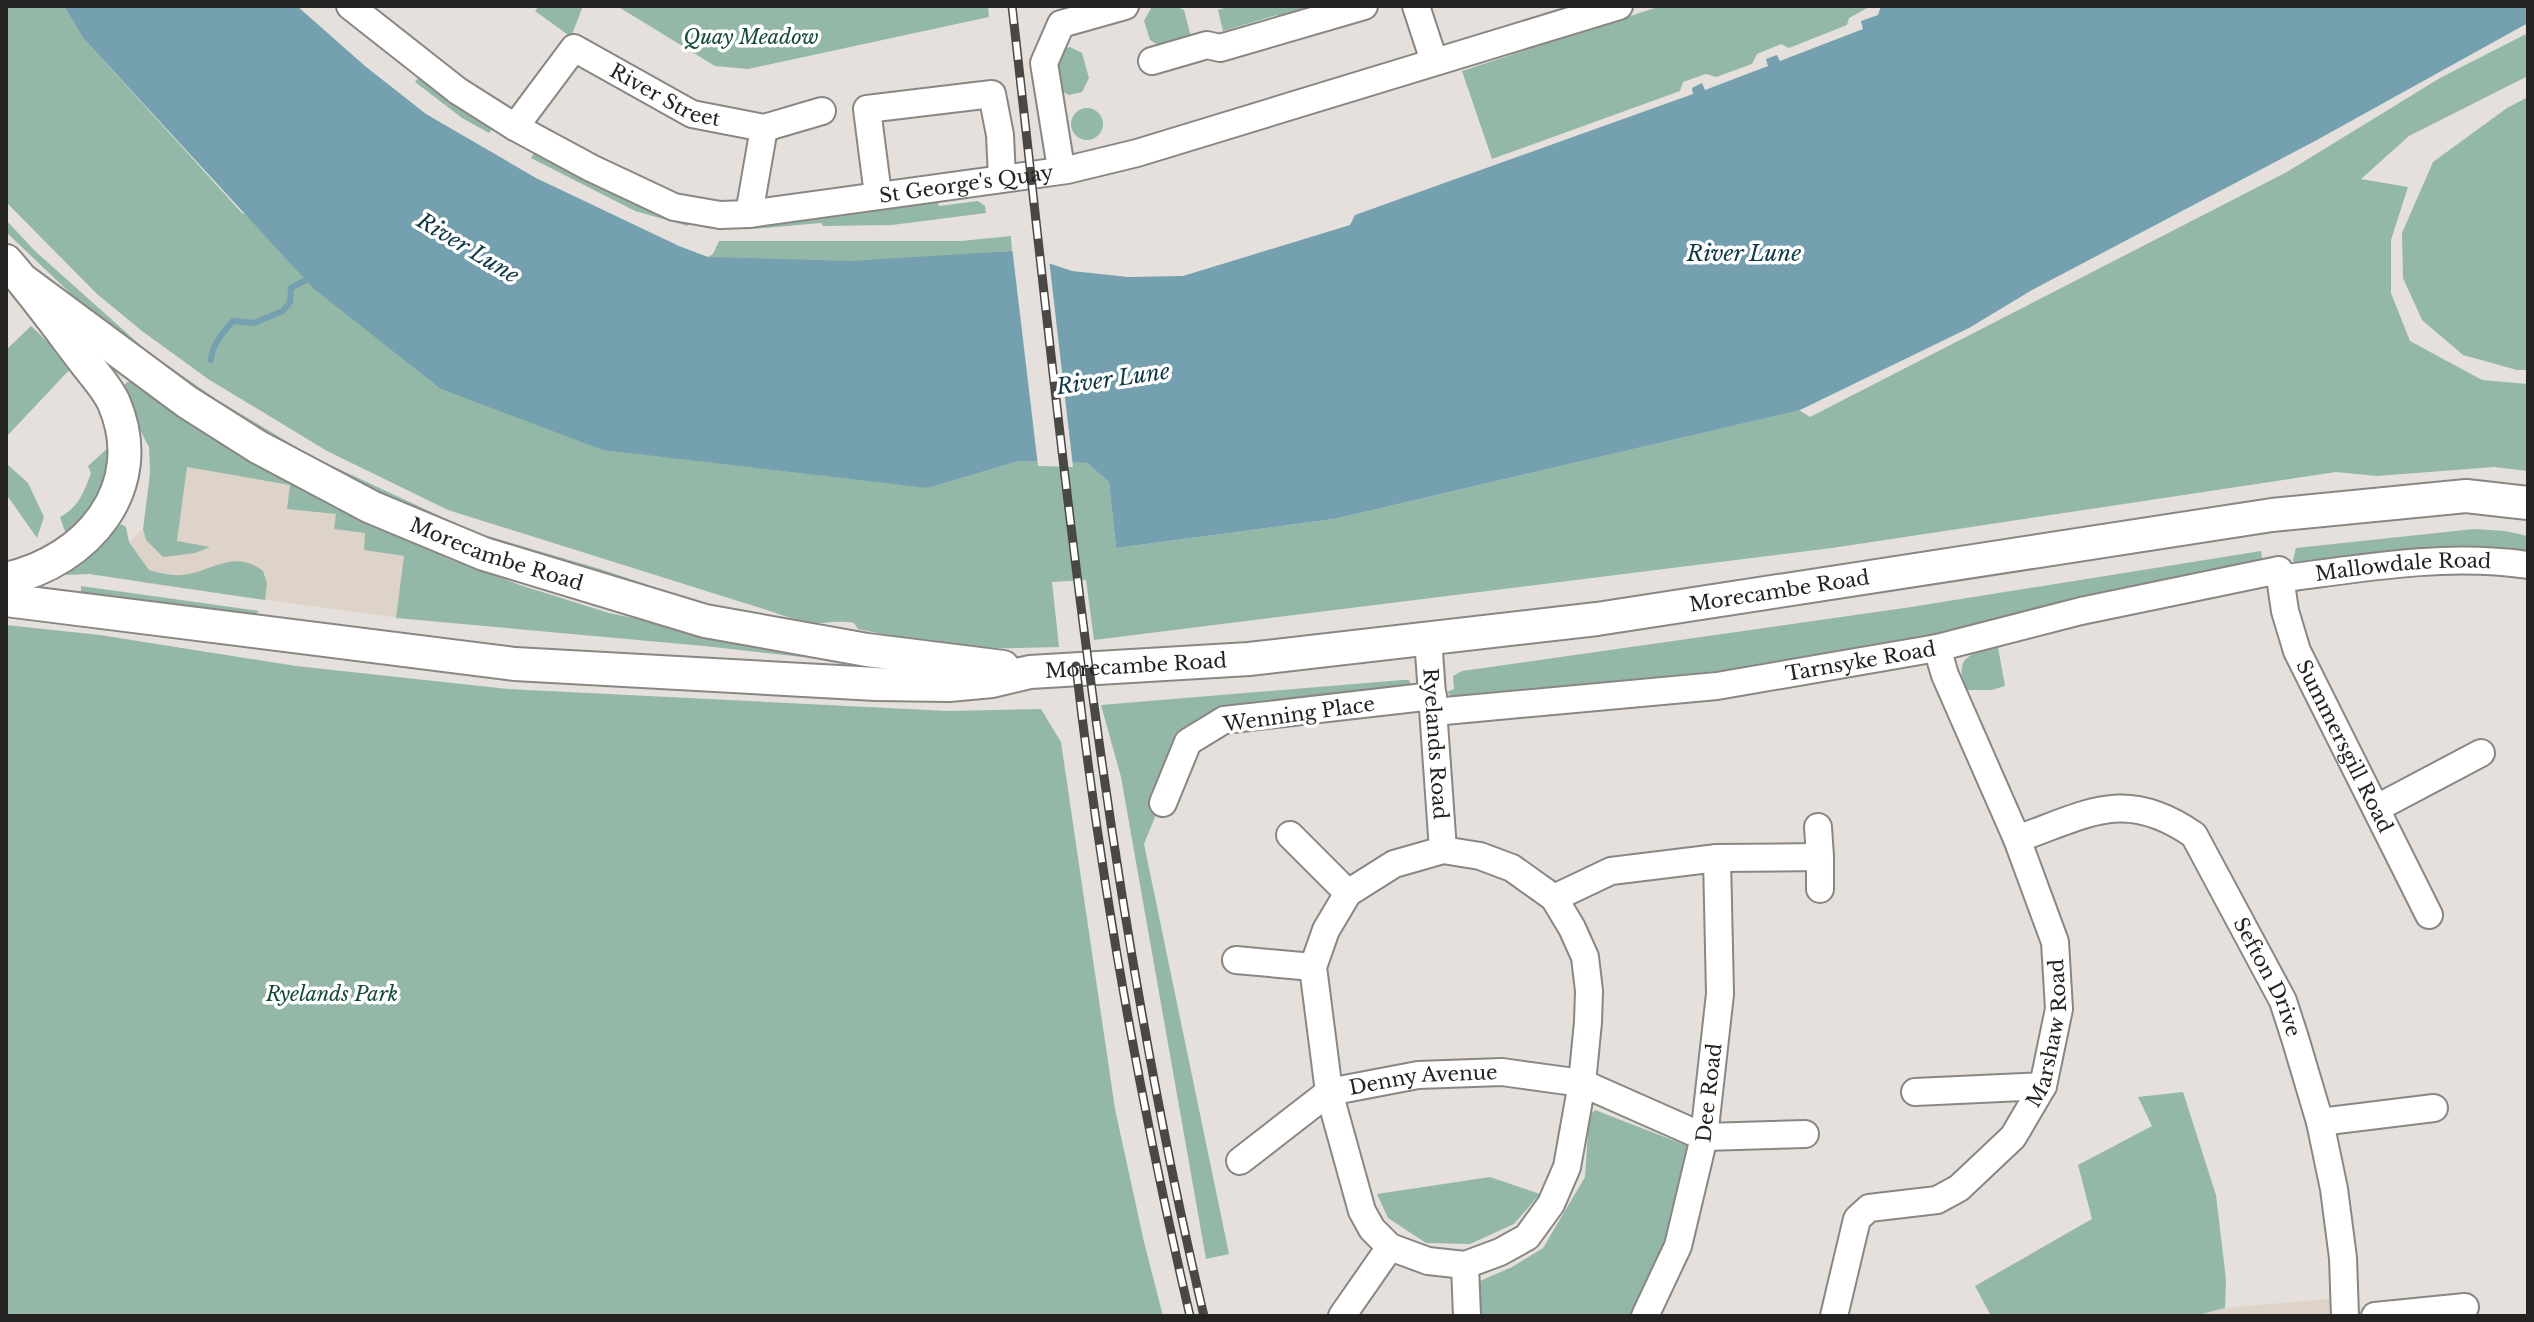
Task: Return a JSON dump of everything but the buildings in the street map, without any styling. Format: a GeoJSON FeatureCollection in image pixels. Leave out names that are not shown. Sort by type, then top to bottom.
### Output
{"type":"FeatureCollection","features":[{"type":"Feature","properties":{"kind":"main road","name":"Morecambe Road"},"geometry":{"type":"LineString","coordinates":[[6,579],[52,564],[79,545],[99,525],[117,491],[124,463],[124,429],[113,399],[15,272]]}},
{"type":"Feature","properties":{"kind":"main road","name":"Morecambe Road"},"geometry":{"type":"LineString","coordinates":[[15,272],[187,402],[258,447],[371,507],[484,554],[705,621],[867,650],[987,663],[1030,672]]}},
{"type":"Feature","properties":{"kind":"main road","name":"Morecambe Road"},"geometry":{"type":"LineString","coordinates":[[6,600],[386,649],[561,668],[949,685],[992,681],[1030,672],[1249,659],[1597,619],[2272,515],[2466,496],[2528,503]]}},
{"type":"Feature","properties":{"kind":"street","name":"St George's Quay"},"geometry":{"type":"LineString","coordinates":[[350,6],[458,91],[515,127],[591,168],[674,207],[720,215],[749,214],[1067,170],[1137,153],[1619,6]]}},
{"type":"Feature","properties":{"kind":"street"},"geometry":{"type":"LineString","coordinates":[[1059,156],[1044,63],[1061,24],[1125,6]]}},
{"type":"Feature","properties":{"kind":"street"},"geometry":{"type":"LineString","coordinates":[[1152,61],[1207,45],[1220,48],[1364,6]]}},
{"type":"Feature","properties":{"kind":"street"},"geometry":{"type":"LineString","coordinates":[[1416,6],[1434,61]]}},
{"type":"Feature","properties":{"kind":"street","name":"River Street"},"geometry":{"type":"LineString","coordinates":[[515,127],[574,48],[692,114],[764,128],[822,111]]}},
{"type":"Feature","properties":{"kind":"street"},"geometry":{"type":"LineString","coordinates":[[878,195],[867,109],[992,94],[1000,135],[1002,178]]}},
{"type":"Feature","properties":{"kind":"street"},"geometry":{"type":"LineString","coordinates":[[749,214],[764,128]]}},
{"type":"Feature","properties":{"kind":"street","name":"Mallowdale Road"},"geometry":{"type":"LineString","coordinates":[[2279,574],[2454,560],[2492,560],[2528,565]]}},
{"type":"Feature","properties":{"kind":"street","name":"Tarnsyke Road"},"geometry":{"type":"LineString","coordinates":[[1434,704],[1717,686],[1937,648],[2081,611],[2279,574]]}},
{"type":"Feature","properties":{"kind":"street","name":"Summersgill Road"},"geometry":{"type":"LineString","coordinates":[[2279,574],[2285,611],[2297,651],[2429,915]]}},
{"type":"Feature","properties":{"kind":"street","name":"Ryelands Road"},"geometry":{"type":"LineString","coordinates":[[1428,638],[1443,850]]}},
{"type":"Feature","properties":{"kind":"street","name":"Marshaw Road"},"geometry":{"type":"LineString","coordinates":[[1834,1316],[1857,1219],[1869,1208],[1937,1200],[1959,1188],[2013,1137],[2043,1086],[2059,1009],[2055,942],[2017,839],[1945,675],[1937,648]]}},
{"type":"Feature","properties":{"kind":"street","name":"Wenning Place"},"geometry":{"type":"LineString","coordinates":[[1163,803],[1188,742],[1224,720],[1434,704]]}},
{"type":"Feature","properties":{"kind":"street"},"geometry":{"type":"LineString","coordinates":[[2377,808],[2481,753]]}},
{"type":"Feature","properties":{"kind":"street","name":"Sefton Drive"},"geometry":{"type":"LineString","coordinates":[[2017,839],[2102,808],[2136,807],[2171,819],[2194,835],[2283,1001],[2320,1122],[2336,1203],[2343,1258],[2345,1316]]}},
{"type":"Feature","properties":{"kind":"street"},"geometry":{"type":"LineString","coordinates":[[1818,827],[1820,889]]}},
{"type":"Feature","properties":{"kind":"street"},"geometry":{"type":"LineString","coordinates":[[1290,835],[1348,893]]}},
{"type":"Feature","properties":{"kind":"street"},"geometry":{"type":"LineString","coordinates":[[1443,850],[1480,856],[1512,868],[1554,898],[1585,957],[1589,991],[1582,1083],[1567,1167],[1551,1204],[1527,1237],[1500,1252],[1465,1265],[1428,1261],[1390,1247],[1372,1229],[1362,1211],[1329,1092],[1313,967],[1326,930],[1348,893],[1394,864],[1443,850]]}},
{"type":"Feature","properties":{"kind":"street"},"geometry":{"type":"LineString","coordinates":[[1554,898],[1611,871],[1717,858],[1820,857]]}},
{"type":"Feature","properties":{"kind":"street","name":"Dee Road"},"geometry":{"type":"LineString","coordinates":[[1645,1316],[1678,1246],[1704,1137],[1720,994],[1717,858]]}},
{"type":"Feature","properties":{"kind":"street"},"geometry":{"type":"LineString","coordinates":[[1236,960],[1313,967]]}},
{"type":"Feature","properties":{"kind":"street","name":"Denny Avenue"},"geometry":{"type":"LineString","coordinates":[[1240,1161],[1329,1092],[1418,1075],[1502,1072],[1582,1083],[1704,1137]]}},
{"type":"Feature","properties":{"kind":"street"},"geometry":{"type":"LineString","coordinates":[[1915,1092],[2043,1086]]}},
{"type":"Feature","properties":{"kind":"street"},"geometry":{"type":"LineString","coordinates":[[2320,1122],[2434,1108]]}},
{"type":"Feature","properties":{"kind":"street"},"geometry":{"type":"LineString","coordinates":[[1704,1137],[1805,1134]]}},
{"type":"Feature","properties":{"kind":"street"},"geometry":{"type":"LineString","coordinates":[[1342,1316],[1390,1247]]}},
{"type":"Feature","properties":{"kind":"street"},"geometry":{"type":"LineString","coordinates":[[1465,1265],[1467,1316]]}},
{"type":"Feature","properties":{"kind":"street"},"geometry":{"type":"LineString","coordinates":[[2375,1316],[2465,1307]]}},
{"type":"Feature","properties":{"kind":"shaded area"},"geometry":{"type":"Polygon","coordinates":[[[192,430],[415,549],[407,619],[143,583],[149,570],[129,542],[143,529],[192,430]]]}},
{"type":"Feature","properties":{"kind":"shaded area"},"geometry":{"type":"Polygon","coordinates":[[[2330,1299],[2330,1316],[2194,1316],[2225,1308],[2330,1299]]]}},
{"type":"Feature","properties":{"kind":"green space"},"geometry":{"type":"Polygon","coordinates":[[[6,6],[64,6],[83,38],[242,213],[928,488],[1019,461],[1087,463],[1109,482],[1116,548],[1334,519],[1799,410],[1810,417],[2285,173],[2440,78],[2528,33],[2528,76],[2409,136],[2361,179],[2408,187],[2391,240],[2391,293],[2410,341],[2482,380],[2528,384],[2528,471],[2494,467],[2377,476],[2336,472],[1832,548],[1094,640],[1086,580],[1052,582],[1059,647],[979,649],[924,643],[858,629],[854,623],[806,622],[448,510],[327,451],[208,379],[142,331],[97,294],[6,202],[6,6]]]}},
{"type":"Feature","properties":{"kind":"green space"},"geometry":{"type":"Polygon","coordinates":[[[539,6],[583,6],[571,37],[535,11],[539,6]]]}},
{"type":"Feature","properties":{"kind":"green space","name":"Quay Meadow"},"geometry":{"type":"Polygon","coordinates":[[[617,6],[988,6],[989,17],[748,69],[715,66],[617,6]]]}},
{"type":"Feature","properties":{"kind":"green space"},"geometry":{"type":"Polygon","coordinates":[[[1176,6],[1184,10],[1191,37],[1160,46],[1150,40],[1144,21],[1151,8],[1176,6]]]}},
{"type":"Feature","properties":{"kind":"green space"},"geometry":{"type":"Polygon","coordinates":[[[1231,6],[1319,6],[1223,31],[1218,10],[1231,6]]]}},
{"type":"Feature","properties":{"kind":"green space"},"geometry":{"type":"Polygon","coordinates":[[[1661,6],[1871,6],[1849,18],[1847,25],[1789,48],[1781,44],[1757,54],[1752,64],[1716,77],[1706,74],[1683,82],[1680,91],[1492,159],[1462,71],[1661,6]]]}},
{"type":"Feature","properties":{"kind":"green space"},"geometry":{"type":"Polygon","coordinates":[[[1070,47],[1082,53],[1089,78],[1082,92],[1069,95],[1059,90],[1055,61],[1060,50],[1070,47]]]}},
{"type":"Feature","properties":{"kind":"green space"},"geometry":{"type":"Polygon","coordinates":[[[419,77],[493,128],[489,133],[462,118],[415,82],[419,77]]]}},
{"type":"Feature","properties":{"kind":"green space"},"geometry":{"type":"Polygon","coordinates":[[[2528,97],[2528,370],[2517,370],[2463,355],[2422,320],[2403,278],[2402,233],[2433,162],[2507,108],[2528,97]]]}},
{"type":"Feature","properties":{"kind":"green space"},"geometry":{"type":"Polygon","coordinates":[[[1087,108],[1098,113],[1103,124],[1098,135],[1087,140],[1076,135],[1071,124],[1076,113],[1087,108]]]}},
{"type":"Feature","properties":{"kind":"green space"},"geometry":{"type":"Polygon","coordinates":[[[534,153],[627,200],[689,220],[688,226],[635,211],[531,158],[534,153]]]}},
{"type":"Feature","properties":{"kind":"green space"},"geometry":{"type":"Polygon","coordinates":[[[978,201],[985,206],[986,213],[892,225],[823,226],[821,223],[752,229],[705,228],[706,223],[732,225],[938,202],[939,206],[978,201]]]}},
{"type":"Feature","properties":{"kind":"green space"},"geometry":{"type":"Polygon","coordinates":[[[6,220],[35,251],[148,352],[216,399],[311,456],[474,532],[600,569],[741,616],[588,575],[397,505],[245,424],[90,312],[6,232],[6,220]]]}},
{"type":"Feature","properties":{"kind":"green space"},"geometry":{"type":"Polygon","coordinates":[[[1011,236],[1012,251],[936,257],[784,262],[708,257],[713,254],[719,241],[961,241],[1011,236]]]}},
{"type":"Feature","properties":{"kind":"green space"},"geometry":{"type":"Polygon","coordinates":[[[31,326],[73,366],[8,435],[6,350],[31,326]]]}},
{"type":"Feature","properties":{"kind":"green space"},"geometry":{"type":"Polygon","coordinates":[[[134,381],[449,559],[609,613],[856,663],[396,618],[404,556],[364,550],[365,533],[334,529],[336,514],[287,509],[290,485],[187,467],[177,541],[210,547],[195,553],[163,557],[146,540],[143,529],[150,474],[149,447],[133,417],[123,387],[127,382],[134,381]]]}},
{"type":"Feature","properties":{"kind":"green space"},"geometry":{"type":"Polygon","coordinates":[[[109,447],[107,483],[68,540],[60,517],[72,509],[80,498],[91,473],[88,466],[109,447]]]}},
{"type":"Feature","properties":{"kind":"green space"},"geometry":{"type":"Polygon","coordinates":[[[6,463],[28,483],[44,517],[37,538],[6,494],[6,463]]]}},
{"type":"Feature","properties":{"kind":"green space"},"geometry":{"type":"Polygon","coordinates":[[[121,524],[126,527],[129,542],[149,570],[182,575],[232,562],[252,564],[263,571],[267,583],[265,600],[89,574],[66,575],[64,569],[100,547],[121,524]]]}},
{"type":"Feature","properties":{"kind":"green space"},"geometry":{"type":"Polygon","coordinates":[[[2474,529],[2528,536],[2528,557],[2295,566],[2293,560],[2296,548],[2474,529]]]}},
{"type":"Feature","properties":{"kind":"green space"},"geometry":{"type":"Polygon","coordinates":[[[2261,551],[2263,565],[1941,639],[1786,660],[1779,668],[1734,676],[1724,670],[1648,679],[1637,687],[1591,691],[1578,685],[1505,692],[1496,699],[1452,698],[1447,692],[1454,689],[1453,676],[1462,671],[1911,607],[2261,551]]]}},
{"type":"Feature","properties":{"kind":"green space"},"geometry":{"type":"Polygon","coordinates":[[[81,586],[259,611],[250,620],[81,596],[81,586]]]}},
{"type":"Feature","properties":{"kind":"green space","name":"Ryelands Park"},"geometry":{"type":"Polygon","coordinates":[[[6,625],[100,635],[296,666],[508,689],[948,711],[1041,709],[1061,742],[1115,1109],[1163,1316],[6,1316],[6,625]]]}},
{"type":"Feature","properties":{"kind":"green space"},"geometry":{"type":"Polygon","coordinates":[[[1998,647],[2005,686],[1992,690],[1966,690],[1962,679],[1963,663],[1972,655],[1998,647]]]}},
{"type":"Feature","properties":{"kind":"green space"},"geometry":{"type":"Polygon","coordinates":[[[1409,680],[1412,687],[1187,738],[1144,844],[1229,1254],[1206,1259],[1121,777],[1101,705],[1409,680]]]}},
{"type":"Feature","properties":{"kind":"green space"},"geometry":{"type":"Polygon","coordinates":[[[2183,1092],[2216,1195],[2226,1280],[2225,1308],[2194,1316],[1991,1316],[1975,1286],[2092,1219],[2078,1165],[2152,1126],[2138,1097],[2183,1092]]]}},
{"type":"Feature","properties":{"kind":"green space"},"geometry":{"type":"Polygon","coordinates":[[[1595,1110],[1693,1148],[1665,1253],[1633,1316],[1481,1316],[1480,1281],[1512,1267],[1543,1248],[1585,1177],[1589,1116],[1595,1110]]]}},
{"type":"Feature","properties":{"kind":"green space"},"geometry":{"type":"Polygon","coordinates":[[[1490,1177],[1540,1194],[1514,1224],[1470,1244],[1426,1243],[1388,1218],[1377,1194],[1490,1177]]]}},
{"type":"Feature","properties":{"kind":"water","name":"River Lune"},"geometry":{"type":"Polygon","coordinates":[[[64,6],[297,6],[426,114],[536,178],[708,257],[850,261],[1012,251],[1072,271],[1128,277],[1183,276],[1350,225],[1355,215],[1693,94],[1692,88],[1702,83],[1705,90],[1768,66],[1766,59],[1777,55],[1780,61],[1863,29],[1861,21],[1878,15],[1881,6],[2528,6],[2528,23],[2315,141],[2032,290],[1969,328],[1800,410],[1334,519],[1116,548],[1109,482],[1087,463],[1019,461],[928,488],[603,450],[441,389],[313,288],[83,38],[64,6]]]}},
{"type":"Feature","properties":{"kind":"pier"},"geometry":{"type":"Polygon","coordinates":[[[1012,247],[1049,259],[1073,467],[1038,466],[1012,247]]]}},
{"type":"Feature","properties":{"kind":"waterway"},"geometry":{"type":"LineString","coordinates":[[211,360],[216,344],[233,321],[254,323],[283,311],[290,302],[291,288],[306,280]]}},
{"type":"Feature","properties":{"kind":"railway"},"geometry":{"type":"LineString","coordinates":[[1012,6],[1068,500],[1112,828],[1138,992],[1204,1316]]}},
{"type":"Feature","properties":{"kind":"railway"},"geometry":{"type":"LineString","coordinates":[[1076,666],[1097,830],[1124,993],[1190,1316]]}}]}
